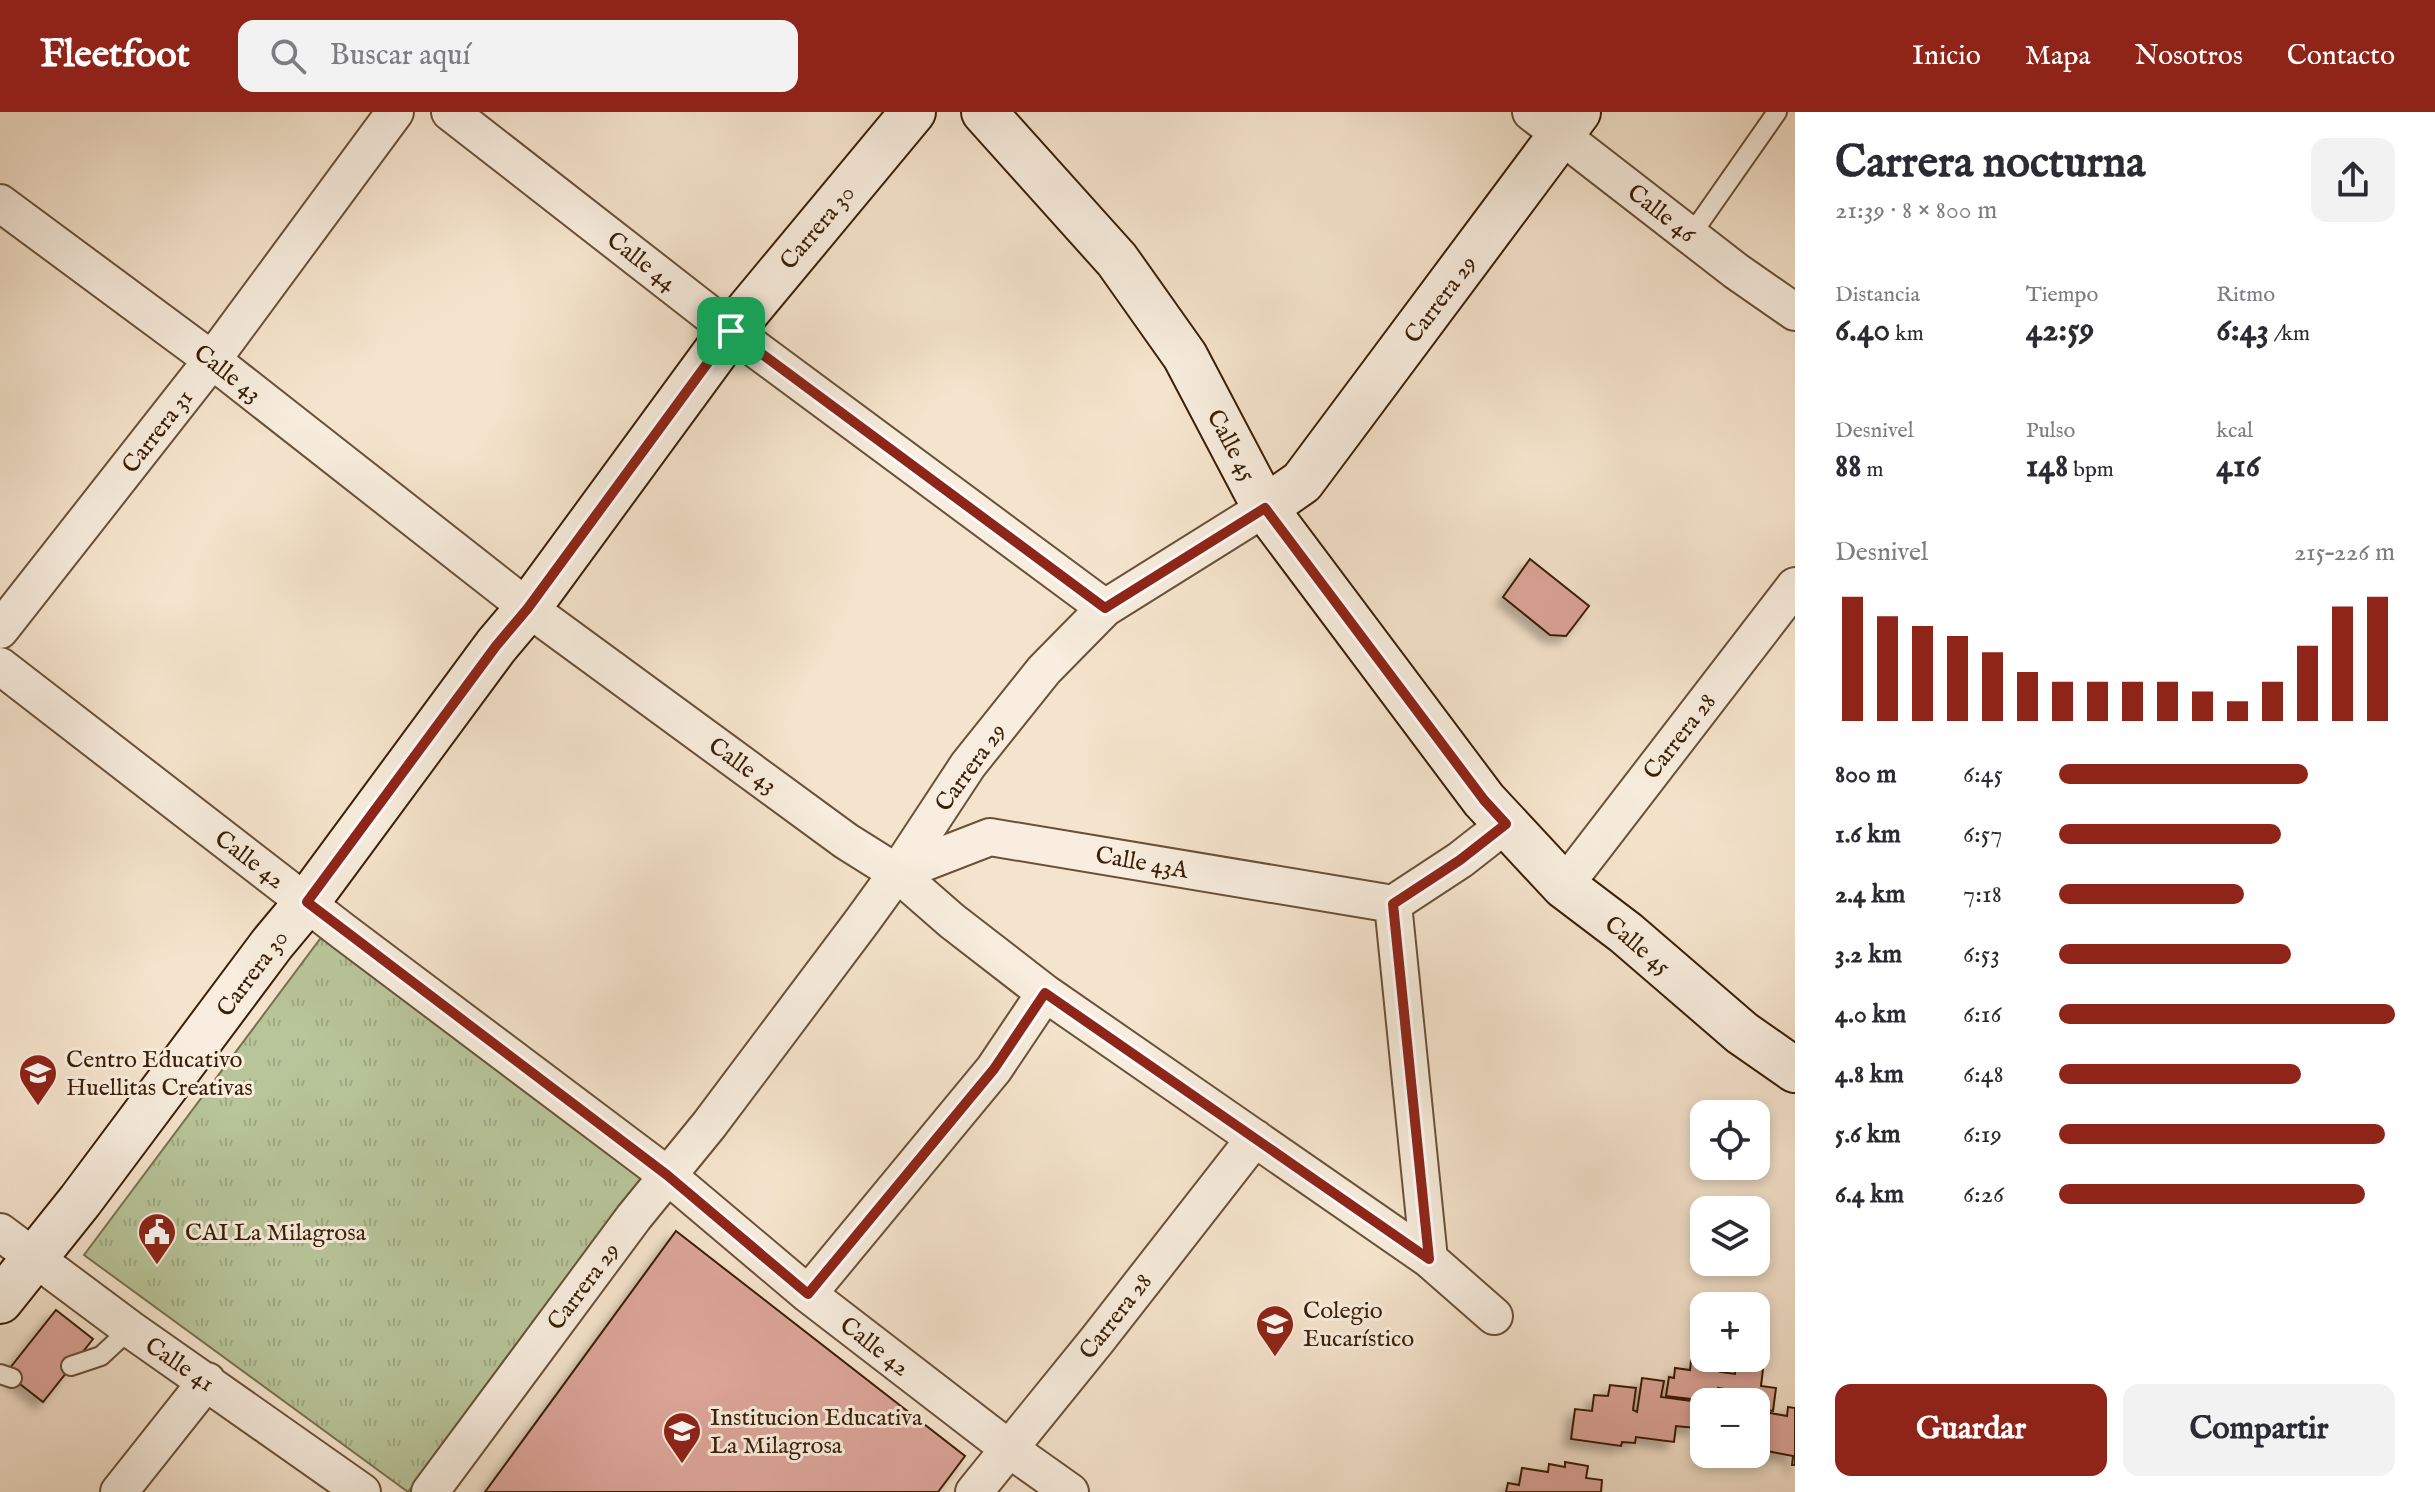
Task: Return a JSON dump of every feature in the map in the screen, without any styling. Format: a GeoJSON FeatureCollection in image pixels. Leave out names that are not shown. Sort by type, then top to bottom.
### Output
{"type":"FeatureCollection","features":[{"type":"Feature","properties":{"kind":"street","name":"Carrera 31"},"geometry":{"type":"LineString","coordinates":[[0,630],[212,360],[395,112]]}},
{"type":"Feature","properties":{"kind":"street","name":"Calle 44"},"geometry":{"type":"LineString","coordinates":[[450,112],[731,331],[1105,608]]}},
{"type":"Feature","properties":{"kind":"street","name":"Carrera 30"},"geometry":{"type":"LineString","coordinates":[[0,1301],[80,1201],[272,944],[307,902],[731,331],[913,112]]}},
{"type":"Feature","properties":{"kind":"street","name":"Calle 45"},"geometry":{"type":"LineString","coordinates":[[984,112],[1117,260],[1185,356],[1265,508],[1484,800],[1564,886],[1626,933],[1742,1033],[1795,1070]]}},
{"type":"Feature","properties":{"kind":"street","name":"Carrera 29"},"geometry":{"type":"LineString","coordinates":[[430,1492],[897,873],[968,765],[1044,670],[1105,608],[1302,482],[1557,120]]}},
{"type":"Feature","properties":{"kind":"street","name":"Calle 46"},"geometry":{"type":"LineString","coordinates":[[1557,120],[1691,235],[1795,312]]}},
{"type":"Feature","properties":{"kind":"street","name":"Calle 43"},"geometry":{"type":"LineString","coordinates":[[0,203],[212,360],[528,608],[846,841],[897,873],[952,921],[1045,993],[1429,1259],[1494,1316]]}},
{"type":"Feature","properties":{"kind":"street","name":"Carrera 28"},"geometry":{"type":"LineString","coordinates":[[1564,886],[1795,586]]}},
{"type":"Feature","properties":{"kind":"street","name":"Calle 42"},"geometry":{"type":"LineString","coordinates":[[0,666],[667,1175],[808,1294],[1070,1492]]}},
{"type":"Feature","properties":{"kind":"street"},"geometry":{"type":"LineString","coordinates":[[1429,1259],[1393,904],[1460,860],[1506,824]]}},
{"type":"Feature","properties":{"kind":"street","name":"Calle 43A"},"geometry":{"type":"LineString","coordinates":[[897,873],[990,837],[1393,904]]}},
{"type":"Feature","properties":{"kind":"street"},"geometry":{"type":"LineString","coordinates":[[808,1294],[994,1069],[1045,993]]}},
{"type":"Feature","properties":{"kind":"street","name":"Carrera 28"},"geometry":{"type":"LineString","coordinates":[[974,1492],[1255,1138]]}},
{"type":"Feature","properties":{"kind":"street","name":"Calle 41"},"geometry":{"type":"LineString","coordinates":[[0,1232],[130,1329],[362,1492]]}},
{"type":"Feature","properties":{"kind":"street"},"geometry":{"type":"LineString","coordinates":[[119,1492],[207,1381]]}},
{"type":"Feature","properties":{"kind":"lane"},"geometry":{"type":"LineString","coordinates":[[1691,235],[1777,112]]}},
{"type":"Feature","properties":{"kind":"lane"},"geometry":{"type":"LineString","coordinates":[[71,1366],[101,1356],[130,1329]]}},
{"type":"Feature","properties":{"kind":"green space"},"geometry":{"type":"Polygon","coordinates":[[[323,935],[646,1173],[408,1492],[84,1255],[323,935]]]}},
{"type":"Feature","properties":{"kind":"building"},"geometry":{"type":"Polygon","coordinates":[[[1530,559],[1589,606],[1566,636],[1550,635],[1503,597],[1530,559]]]}},
{"type":"Feature","properties":{"kind":"building"},"geometry":{"type":"Polygon","coordinates":[[[676,1231],[965,1456],[938,1492],[485,1492],[676,1231]]]}},
{"type":"Feature","properties":{"kind":"building"},"geometry":{"type":"Polygon","coordinates":[[[56,1310],[93,1339],[43,1402],[6,1373],[56,1310]]]}},
{"type":"Feature","properties":{"kind":"building"},"geometry":{"type":"Polygon","coordinates":[[[1675,1368],[1690,1372],[1763,1372],[1761,1386],[1776,1388],[1773,1411],[1770,1411],[1770,1388],[1690,1388],[1690,1399],[1666,1396],[1669,1377],[1674,1378],[1675,1368]]]}},
{"type":"Feature","properties":{"kind":"building"},"geometry":{"type":"Polygon","coordinates":[[[1642,1378],[1664,1381],[1661,1397],[1690,1401],[1690,1427],[1676,1426],[1674,1442],[1636,1437],[1635,1443],[1622,1442],[1621,1446],[1571,1439],[1575,1409],[1592,1411],[1594,1395],[1608,1396],[1610,1385],[1636,1388],[1633,1410],[1637,1412],[1642,1378]]]}},
{"type":"Feature","properties":{"kind":"building"},"geometry":{"type":"Polygon","coordinates":[[[1788,1407],[1795,1408],[1795,1465],[1792,1465],[1793,1456],[1770,1452],[1770,1413],[1787,1416],[1788,1407]]]}},
{"type":"Feature","properties":{"kind":"building"},"geometry":{"type":"Polygon","coordinates":[[[1565,1462],[1588,1466],[1586,1478],[1602,1480],[1601,1492],[1506,1492],[1508,1483],[1519,1485],[1522,1468],[1548,1472],[1549,1464],[1565,1467],[1565,1462]]]}},
{"type":"Feature","properties":{"kind":"place","name":"Centro Educativo Huellitas Creativas"},"geometry":{"type":"Point","coordinates":[38,1107]}},
{"type":"Feature","properties":{"kind":"place","name":"CAI La Milagrosa"},"geometry":{"type":"Point","coordinates":[157,1266]}},
{"type":"Feature","properties":{"kind":"place","name":"Colegio Eucarístico"},"geometry":{"type":"Point","coordinates":[1275,1358]}},
{"type":"Feature","properties":{"kind":"place","name":"Institucion Educativa La Milagrosa"},"geometry":{"type":"Point","coordinates":[682,1465]}},
{"type":"Feature","properties":{"kind":"route"},"geometry":{"type":"LineString","coordinates":[[731,331],[1105,608],[1265,508],[1484,800],[1506,824],[1460,860],[1393,904],[1429,1259],[1045,993],[994,1069],[808,1294],[667,1175],[307,902],[731,331]]}}]}
